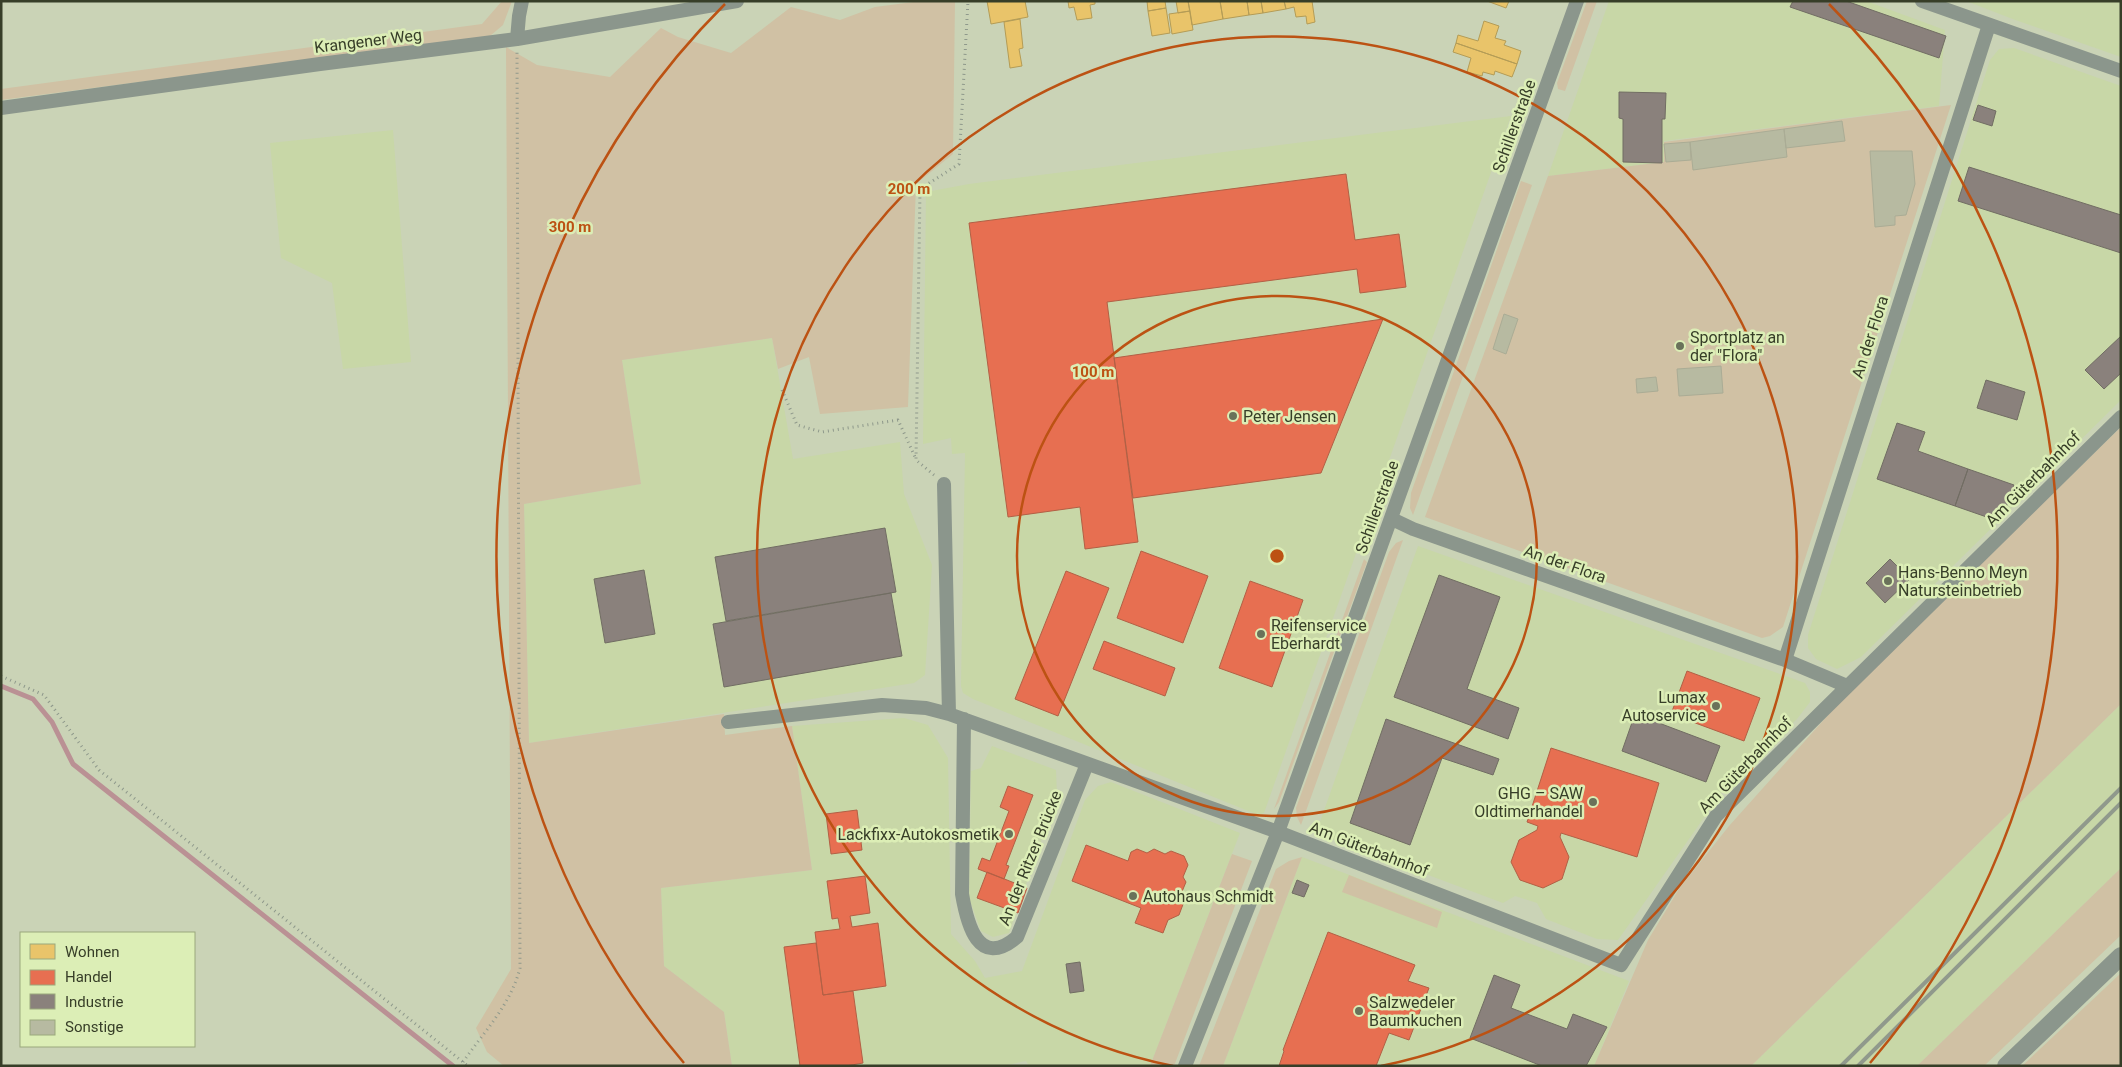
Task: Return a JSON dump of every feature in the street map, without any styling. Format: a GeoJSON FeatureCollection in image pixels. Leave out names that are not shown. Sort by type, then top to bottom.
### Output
{"type":"FeatureCollection","features":[{"type":"Feature","properties":{"kind":"street"},"geometry":{"type":"LineString","coordinates":[[517,39],[522,1]]}},
{"type":"Feature","properties":{"kind":"street","name":"Krangener Weg"},"geometry":{"type":"LineString","coordinates":[[1,108],[517,39],[694,4],[737,1]]}},
{"type":"Feature","properties":{"kind":"street","name":"Schillerstraße"},"geometry":{"type":"LineString","coordinates":[[1185,1066],[1278,832],[1577,1]]}},
{"type":"Feature","properties":{"kind":"street"},"geometry":{"type":"LineString","coordinates":[[1922,1],[2121,71]]}},
{"type":"Feature","properties":{"kind":"street","name":"An der Flora"},"geometry":{"type":"LineString","coordinates":[[1785,660],[1989,25]]}},
{"type":"Feature","properties":{"kind":"street","name":"Am Güterbahnhof"},"geometry":{"type":"LineString","coordinates":[[1278,832],[1621,965],[1716,816],[2121,417]]}},
{"type":"Feature","properties":{"kind":"street"},"geometry":{"type":"LineString","coordinates":[[944,484],[948,714]]}},
{"type":"Feature","properties":{"kind":"street","name":"An der Flora"},"geometry":{"type":"LineString","coordinates":[[1392,519],[1422,532],[1785,660],[1847,686]]}},
{"type":"Feature","properties":{"kind":"street"},"geometry":{"type":"LineString","coordinates":[[728,722],[882,705],[926,708],[964,719],[1278,832]]}},
{"type":"Feature","properties":{"kind":"street","name":"An der Ritzer Brücke"},"geometry":{"type":"LineString","coordinates":[[964,719],[962,894],[966,921],[976,940],[986,946],[998,948],[1008,945],[1017,937],[1087,764]]}},
{"type":"Feature","properties":{"kind":"street"},"geometry":{"type":"LineString","coordinates":[[2006,1066],[2121,956]]}},
{"type":"Feature","properties":{"kind":"path"},"geometry":{"type":"LineString","coordinates":[[916,460],[920,190],[959,164],[968,1]]}},
{"type":"Feature","properties":{"kind":"path"},"geometry":{"type":"LineString","coordinates":[[463,1062],[506,1002],[515,986],[520,968],[517,39]]}},
{"type":"Feature","properties":{"kind":"path"},"geometry":{"type":"LineString","coordinates":[[782,390],[796,425],[822,432],[898,420],[916,460],[944,484]]}},
{"type":"Feature","properties":{"kind":"path"},"geometry":{"type":"LineString","coordinates":[[1,676],[44,695],[99,770],[468,1066]]}},
{"type":"Feature","properties":{"kind":"shaded area"},"geometry":{"type":"Polygon","coordinates":[[[502,1],[512,1],[503,25],[490,36],[1,100],[1,89],[482,24],[502,1]]]}},
{"type":"Feature","properties":{"kind":"shaded area"},"geometry":{"type":"Polygon","coordinates":[[[921,1],[955,1],[953,154],[916,184],[908,407],[820,414],[809,357],[778,369],[772,338],[622,360],[641,484],[524,504],[529,743],[724,714],[725,735],[792,726],[812,870],[661,888],[664,966],[724,1012],[732,1066],[504,1066],[487,1052],[476,1028],[511,969],[506,47],[537,65],[610,77],[661,28],[678,37],[731,53],[791,7],[840,20],[875,7],[921,1]]]}},
{"type":"Feature","properties":{"kind":"shaded area"},"geometry":{"type":"Polygon","coordinates":[[[1587,1],[1597,1],[1565,91],[1558,89],[1557,83],[1587,1]]]}},
{"type":"Feature","properties":{"kind":"shaded area"},"geometry":{"type":"Polygon","coordinates":[[[1609,1],[1866,1],[1945,30],[1939,106],[1664,141],[1664,162],[1548,176],[1609,1]]]}},
{"type":"Feature","properties":{"kind":"shaded area"},"geometry":{"type":"Polygon","coordinates":[[[1966,1],[2121,1],[2121,57],[2010,18],[1966,1]]]}},
{"type":"Feature","properties":{"kind":"shaded area"},"geometry":{"type":"Polygon","coordinates":[[[2014,48],[2121,86],[2121,400],[1861,657],[1837,669],[1816,659],[1808,648],[1808,635],[1990,60],[1999,49],[2014,48]]]}},
{"type":"Feature","properties":{"kind":"shaded area","name":"Sportplatz an der \"Flora\""},"geometry":{"type":"Polygon","coordinates":[[[1951,105],[1783,627],[1770,636],[1762,638],[1425,517],[1548,176],[1664,162],[1664,142],[1951,105]]]}},
{"type":"Feature","properties":{"kind":"shaded area"},"geometry":{"type":"Polygon","coordinates":[[[1511,116],[1264,813],[1258,815],[973,699],[963,693],[961,686],[965,453],[952,454],[951,438],[923,444],[926,192],[969,184],[1511,116]]]}},
{"type":"Feature","properties":{"kind":"shaded area"},"geometry":{"type":"Polygon","coordinates":[[[393,130],[411,362],[343,369],[332,283],[281,258],[270,143],[393,130]]]}},
{"type":"Feature","properties":{"kind":"shaded area"},"geometry":{"type":"Polygon","coordinates":[[[1521,181],[1532,185],[1413,515],[1410,508],[1411,493],[1521,181]]]}},
{"type":"Feature","properties":{"kind":"shaded area"},"geometry":{"type":"Polygon","coordinates":[[[772,338],[793,459],[900,442],[904,494],[932,565],[925,675],[914,683],[529,743],[524,504],[641,484],[622,360],[772,338]]]}},
{"type":"Feature","properties":{"kind":"shaded area"},"geometry":{"type":"Polygon","coordinates":[[[2121,427],[2121,704],[1751,1066],[1594,1066],[1648,940],[1679,889],[1729,826],[1846,695],[2121,427]]]}},
{"type":"Feature","properties":{"kind":"shaded area"},"geometry":{"type":"Polygon","coordinates":[[[1403,540],[1301,825],[1297,817],[1296,808],[1389,552],[1396,543],[1403,540]]]}},
{"type":"Feature","properties":{"kind":"shaded area"},"geometry":{"type":"Polygon","coordinates":[[[1418,546],[1805,683],[1810,692],[1810,702],[1797,719],[1722,792],[1618,940],[1597,939],[1546,919],[1537,903],[1515,896],[1503,903],[1316,833],[1418,546]]]}},
{"type":"Feature","properties":{"kind":"shaded area"},"geometry":{"type":"Polygon","coordinates":[[[1364,559],[1367,562],[1279,802],[1274,809],[1364,559]]]}},
{"type":"Feature","properties":{"kind":"shaded area"},"geometry":{"type":"Polygon","coordinates":[[[2121,704],[2121,868],[1917,1066],[1751,1066],[2121,704]]]}},
{"type":"Feature","properties":{"kind":"shaded area"},"geometry":{"type":"Polygon","coordinates":[[[904,718],[928,725],[948,758],[951,934],[975,961],[985,978],[1022,971],[1085,800],[1098,786],[1111,782],[1240,833],[1150,1066],[1029,1066],[1026,1061],[1002,1066],[732,1066],[724,1012],[664,966],[661,888],[812,870],[792,726],[904,718]]]}},
{"type":"Feature","properties":{"kind":"shaded area"},"geometry":{"type":"Polygon","coordinates":[[[992,746],[1056,770],[1057,796],[1009,933],[993,937],[981,931],[969,898],[971,771],[981,768],[992,746]]]}},
{"type":"Feature","properties":{"kind":"shaded area"},"geometry":{"type":"Polygon","coordinates":[[[1232,854],[1252,861],[1174,1066],[1150,1066],[1232,854]]]}},
{"type":"Feature","properties":{"kind":"shaded area"},"geometry":{"type":"Polygon","coordinates":[[[1302,857],[1629,981],[1594,1066],[1443,1066],[1438,1064],[1437,1066],[1223,1066],[1302,857]]]}},
{"type":"Feature","properties":{"kind":"shaded area"},"geometry":{"type":"Polygon","coordinates":[[[1302,857],[1223,1066],[1199,1066],[1276,869],[1289,861],[1302,857]]]}},
{"type":"Feature","properties":{"kind":"shaded area"},"geometry":{"type":"Polygon","coordinates":[[[2121,868],[2121,935],[1984,1066],[1917,1066],[2121,868]]]}},
{"type":"Feature","properties":{"kind":"shaded area"},"geometry":{"type":"Polygon","coordinates":[[[1349,875],[1442,912],[1437,928],[1342,892],[1349,875]]]}},
{"type":"Feature","properties":{"kind":"shaded area"},"geometry":{"type":"Polygon","coordinates":[[[2121,973],[2121,1066],[2022,1066],[2121,973]]]}},
{"type":"Feature","properties":{"kind":"building: Wohnen"},"geometry":{"type":"Polygon","coordinates":[[[987,1],[1025,1],[1028,17],[991,24],[987,1]]]}},
{"type":"Feature","properties":{"kind":"building: Wohnen"},"geometry":{"type":"Polygon","coordinates":[[[1068,1],[1095,1],[1095,4],[1090,5],[1092,18],[1077,20],[1074,7],[1069,8],[1068,1]]]}},
{"type":"Feature","properties":{"kind":"building: Wohnen"},"geometry":{"type":"Polygon","coordinates":[[[1147,1],[1165,1],[1166,8],[1148,11],[1147,1]]]}},
{"type":"Feature","properties":{"kind":"building: Wohnen"},"geometry":{"type":"Polygon","coordinates":[[[1176,1],[1188,1],[1190,11],[1178,13],[1176,1]]]}},
{"type":"Feature","properties":{"kind":"building: Wohnen"},"geometry":{"type":"Polygon","coordinates":[[[1188,1],[1220,1],[1223,19],[1192,25],[1188,1]]]}},
{"type":"Feature","properties":{"kind":"building: Wohnen"},"geometry":{"type":"Polygon","coordinates":[[[1220,1],[1247,1],[1249,15],[1223,19],[1220,1]]]}},
{"type":"Feature","properties":{"kind":"building: Wohnen"},"geometry":{"type":"Polygon","coordinates":[[[1247,1],[1261,1],[1263,13],[1249,15],[1247,1]]]}},
{"type":"Feature","properties":{"kind":"building: Wohnen"},"geometry":{"type":"Polygon","coordinates":[[[1261,1],[1284,1],[1286,9],[1263,13],[1261,1]]]}},
{"type":"Feature","properties":{"kind":"building: Wohnen"},"geometry":{"type":"Polygon","coordinates":[[[1284,1],[1312,1],[1315,22],[1307,24],[1306,16],[1296,17],[1294,7],[1286,9],[1284,1]]]}},
{"type":"Feature","properties":{"kind":"building: Wohnen"},"geometry":{"type":"Polygon","coordinates":[[[1487,1],[1509,1],[1506,8],[1487,1]]]}},
{"type":"Feature","properties":{"kind":"building: Wohnen"},"geometry":{"type":"Polygon","coordinates":[[[1166,8],[1170,33],[1152,36],[1148,11],[1166,8]]]}},
{"type":"Feature","properties":{"kind":"building: Wohnen"},"geometry":{"type":"Polygon","coordinates":[[[1190,11],[1193,30],[1172,34],[1169,14],[1190,11]]]}},
{"type":"Feature","properties":{"kind":"building: Wohnen"},"geometry":{"type":"Polygon","coordinates":[[[1020,19],[1023,48],[1019,49],[1022,66],[1010,68],[1004,22],[1020,19]]]}},
{"type":"Feature","properties":{"kind":"building: Wohnen"},"geometry":{"type":"Polygon","coordinates":[[[1484,21],[1499,26],[1495,38],[1506,41],[1504,45],[1521,51],[1517,64],[1456,43],[1458,35],[1478,41],[1484,21]]]}},
{"type":"Feature","properties":{"kind":"building: Wohnen"},"geometry":{"type":"Polygon","coordinates":[[[1456,43],[1517,64],[1512,77],[1495,71],[1494,75],[1483,72],[1482,76],[1467,72],[1471,58],[1453,52],[1456,43]]]}},
{"type":"Feature","properties":{"kind":"building: Handel"},"geometry":{"type":"Polygon","coordinates":[[[1346,174],[1355,240],[1399,234],[1406,287],[1360,293],[1357,269],[1107,302],[1138,542],[1085,549],[1080,507],[1008,517],[969,223],[1346,174]]]}},
{"type":"Feature","properties":{"kind":"building: Handel","name":"Peter Jensen"},"geometry":{"type":"Polygon","coordinates":[[[1383,319],[1321,473],[1133,498],[1114,358],[1383,319]]]}},
{"type":"Feature","properties":{"kind":"building: Handel"},"geometry":{"type":"Polygon","coordinates":[[[1141,551],[1208,576],[1183,643],[1117,618],[1141,551]]]}},
{"type":"Feature","properties":{"kind":"building: Handel"},"geometry":{"type":"Polygon","coordinates":[[[1066,571],[1109,588],[1058,716],[1015,699],[1066,571]]]}},
{"type":"Feature","properties":{"kind":"building: Handel","name":"Reifenservice Eberhardt"},"geometry":{"type":"Polygon","coordinates":[[[1250,581],[1303,600],[1272,687],[1219,668],[1250,581]]]}},
{"type":"Feature","properties":{"kind":"building: Handel"},"geometry":{"type":"Polygon","coordinates":[[[1104,641],[1175,668],[1165,696],[1093,669],[1104,641]]]}},
{"type":"Feature","properties":{"kind":"building: Handel","name":"Lumax Autoservice"},"geometry":{"type":"Polygon","coordinates":[[[1687,671],[1760,698],[1744,741],[1671,714],[1687,671]]]}},
{"type":"Feature","properties":{"kind":"building: Handel","name":"GHG – SAW Oldtimerhandel"},"geometry":{"type":"Polygon","coordinates":[[[1551,748],[1659,783],[1637,857],[1561,833],[1560,837],[1569,857],[1562,879],[1543,888],[1520,880],[1511,862],[1519,840],[1537,830],[1538,826],[1527,822],[1551,748]]]}},
{"type":"Feature","properties":{"kind":"building: Handel","name":"Lackfixx-Autokosmetik"},"geometry":{"type":"Polygon","coordinates":[[[1008,786],[1033,795],[1006,865],[1009,866],[1004,879],[978,869],[982,858],[990,861],[1009,811],[1000,807],[1008,786]]]}},
{"type":"Feature","properties":{"kind":"building: Handel"},"geometry":{"type":"Polygon","coordinates":[[[857,810],[862,850],[831,854],[826,814],[857,810]]]}},
{"type":"Feature","properties":{"kind":"building: Handel"},"geometry":{"type":"Polygon","coordinates":[[[1086,845],[1128,861],[1131,852],[1137,849],[1147,853],[1154,849],[1165,854],[1171,851],[1184,856],[1188,865],[1183,877],[1186,882],[1181,894],[1185,899],[1179,915],[1168,920],[1163,933],[1135,923],[1141,908],[1072,881],[1086,845]]]}},
{"type":"Feature","properties":{"kind":"building: Handel"},"geometry":{"type":"Polygon","coordinates":[[[987,872],[1027,888],[1018,913],[977,898],[987,872]]]}},
{"type":"Feature","properties":{"kind":"building: Handel"},"geometry":{"type":"Polygon","coordinates":[[[865,876],[870,913],[850,916],[852,927],[878,923],[886,986],[823,995],[815,932],[840,929],[838,918],[832,919],[827,881],[865,876]]]}},
{"type":"Feature","properties":{"kind":"building: Handel","name":"Salzwedeler Baumkuchen"},"geometry":{"type":"Polygon","coordinates":[[[1328,932],[1415,965],[1408,981],[1429,988],[1409,1040],[1389,1033],[1376,1066],[1279,1066],[1283,1050],[1328,932]]]}},
{"type":"Feature","properties":{"kind":"building: Handel"},"geometry":{"type":"Polygon","coordinates":[[[816,943],[823,995],[853,991],[863,1063],[846,1066],[800,1066],[784,947],[816,943]]]}},
{"type":"Feature","properties":{"kind":"building: Industrie"},"geometry":{"type":"Polygon","coordinates":[[[1793,1],[1846,1],[1946,36],[1939,58],[1790,7],[1793,1]]]}},
{"type":"Feature","properties":{"kind":"building: Industrie"},"geometry":{"type":"Polygon","coordinates":[[[1619,92],[1666,93],[1665,119],[1662,119],[1662,163],[1623,162],[1623,119],[1619,118],[1619,92]]]}},
{"type":"Feature","properties":{"kind":"building: Industrie"},"geometry":{"type":"Polygon","coordinates":[[[1978,105],[1996,111],[1992,126],[1973,120],[1978,105]]]}},
{"type":"Feature","properties":{"kind":"building: Industrie"},"geometry":{"type":"Polygon","coordinates":[[[1969,167],[2121,215],[2121,253],[1958,201],[1969,167]]]}},
{"type":"Feature","properties":{"kind":"building: Industrie"},"geometry":{"type":"Polygon","coordinates":[[[2121,336],[2121,373],[2104,389],[2085,370],[2121,336]]]}},
{"type":"Feature","properties":{"kind":"building: Industrie"},"geometry":{"type":"Polygon","coordinates":[[[1986,380],[2025,392],[2017,420],[1977,408],[1986,380]]]}},
{"type":"Feature","properties":{"kind":"building: Industrie"},"geometry":{"type":"Polygon","coordinates":[[[1897,423],[1925,432],[1918,451],[1968,469],[1955,506],[1877,479],[1897,423]]]}},
{"type":"Feature","properties":{"kind":"building: Industrie"},"geometry":{"type":"Polygon","coordinates":[[[1968,469],[2014,485],[2001,522],[1955,506],[1968,469]]]}},
{"type":"Feature","properties":{"kind":"building: Industrie"},"geometry":{"type":"Polygon","coordinates":[[[885,528],[896,592],[726,621],[715,557],[885,528]]]}},
{"type":"Feature","properties":{"kind":"building: Industrie","name":"Hans-Benno Meyn Natursteinbetrieb"},"geometry":{"type":"Polygon","coordinates":[[[1890,559],[1910,579],[1885,603],[1866,583],[1890,559]]]}},
{"type":"Feature","properties":{"kind":"building: Industrie"},"geometry":{"type":"Polygon","coordinates":[[[644,570],[655,634],[605,643],[594,579],[644,570]]]}},
{"type":"Feature","properties":{"kind":"building: Industrie"},"geometry":{"type":"Polygon","coordinates":[[[1439,575],[1500,597],[1467,689],[1519,708],[1508,739],[1394,697],[1439,575]]]}},
{"type":"Feature","properties":{"kind":"building: Industrie"},"geometry":{"type":"Polygon","coordinates":[[[891,593],[902,656],[724,687],[713,624],[891,593]]]}},
{"type":"Feature","properties":{"kind":"building: Industrie"},"geometry":{"type":"Polygon","coordinates":[[[1635,714],[1720,746],[1706,782],[1622,751],[1635,714]]]}},
{"type":"Feature","properties":{"kind":"building: Industrie"},"geometry":{"type":"Polygon","coordinates":[[[1386,719],[1499,759],[1493,775],[1442,758],[1410,845],[1350,823],[1386,719]]]}},
{"type":"Feature","properties":{"kind":"building: Industrie"},"geometry":{"type":"Polygon","coordinates":[[[1297,880],[1309,885],[1304,897],[1292,893],[1297,880]]]}},
{"type":"Feature","properties":{"kind":"building: Industrie"},"geometry":{"type":"Polygon","coordinates":[[[1080,962],[1084,991],[1070,993],[1066,964],[1080,962]]]}},
{"type":"Feature","properties":{"kind":"building: Industrie"},"geometry":{"type":"Polygon","coordinates":[[[1494,975],[1520,985],[1511,1008],[1567,1029],[1573,1014],[1607,1027],[1586,1066],[1542,1066],[1470,1038],[1494,975]]]}},
{"type":"Feature","properties":{"kind":"building: Sonstige"},"geometry":{"type":"Polygon","coordinates":[[[1842,121],[1845,141],[1786,148],[1784,129],[1842,121]]]}},
{"type":"Feature","properties":{"kind":"building: Sonstige"},"geometry":{"type":"Polygon","coordinates":[[[1784,129],[1787,157],[1693,170],[1690,142],[1784,129]]]}},
{"type":"Feature","properties":{"kind":"building: Sonstige"},"geometry":{"type":"Polygon","coordinates":[[[1690,142],[1691,160],[1666,162],[1664,144],[1690,142]]]}},
{"type":"Feature","properties":{"kind":"building: Sonstige"},"geometry":{"type":"Polygon","coordinates":[[[1870,151],[1912,151],[1915,184],[1906,215],[1895,216],[1895,225],[1875,227],[1870,151]]]}},
{"type":"Feature","properties":{"kind":"building: Sonstige"},"geometry":{"type":"Polygon","coordinates":[[[1504,314],[1518,319],[1506,354],[1493,349],[1504,314]]]}},
{"type":"Feature","properties":{"kind":"building: Sonstige"},"geometry":{"type":"Polygon","coordinates":[[[1721,366],[1723,393],[1679,396],[1677,369],[1721,366]]]}},
{"type":"Feature","properties":{"kind":"building: Sonstige"},"geometry":{"type":"Polygon","coordinates":[[[1656,377],[1658,391],[1637,393],[1636,379],[1656,377]]]}},
{"type":"Feature","properties":{"kind":"waterway"},"geometry":{"type":"LineString","coordinates":[[1,686],[33,699],[52,722],[73,764],[453,1066]]}},
{"type":"Feature","properties":{"kind":"railway"},"geometry":{"type":"LineString","coordinates":[[1841,1066],[2121,788]]}},
{"type":"Feature","properties":{"kind":"railway"},"geometry":{"type":"LineString","coordinates":[[1858,1066],[2121,803]]}},
{"type":"Feature","properties":{"kind":"place","name":"Sportplatz an der \"Flora\""},"geometry":{"type":"Point","coordinates":[1680,346]}},
{"type":"Feature","properties":{"kind":"place","name":"Peter Jensen"},"geometry":{"type":"Point","coordinates":[1233,416]}},
{"type":"Feature","properties":{"kind":"place","name":"Hans-Benno Meyn Natursteinbetrieb"},"geometry":{"type":"Point","coordinates":[1888,581]}},
{"type":"Feature","properties":{"kind":"place","name":"Reifenservice Eberhardt"},"geometry":{"type":"Point","coordinates":[1261,634]}},
{"type":"Feature","properties":{"kind":"place","name":"Lumax Autoservice"},"geometry":{"type":"Point","coordinates":[1716,706]}},
{"type":"Feature","properties":{"kind":"place","name":"GHG – SAW Oldtimerhandel"},"geometry":{"type":"Point","coordinates":[1593,802]}},
{"type":"Feature","properties":{"kind":"place","name":"Lackfixx-Autokosmetik"},"geometry":{"type":"Point","coordinates":[1009,834]}},
{"type":"Feature","properties":{"kind":"place","name":"Autohaus Schmidt"},"geometry":{"type":"Point","coordinates":[1133,896]}},
{"type":"Feature","properties":{"kind":"place","name":"Salzwedeler Baumkuchen"},"geometry":{"type":"Point","coordinates":[1359,1011]}}]}
